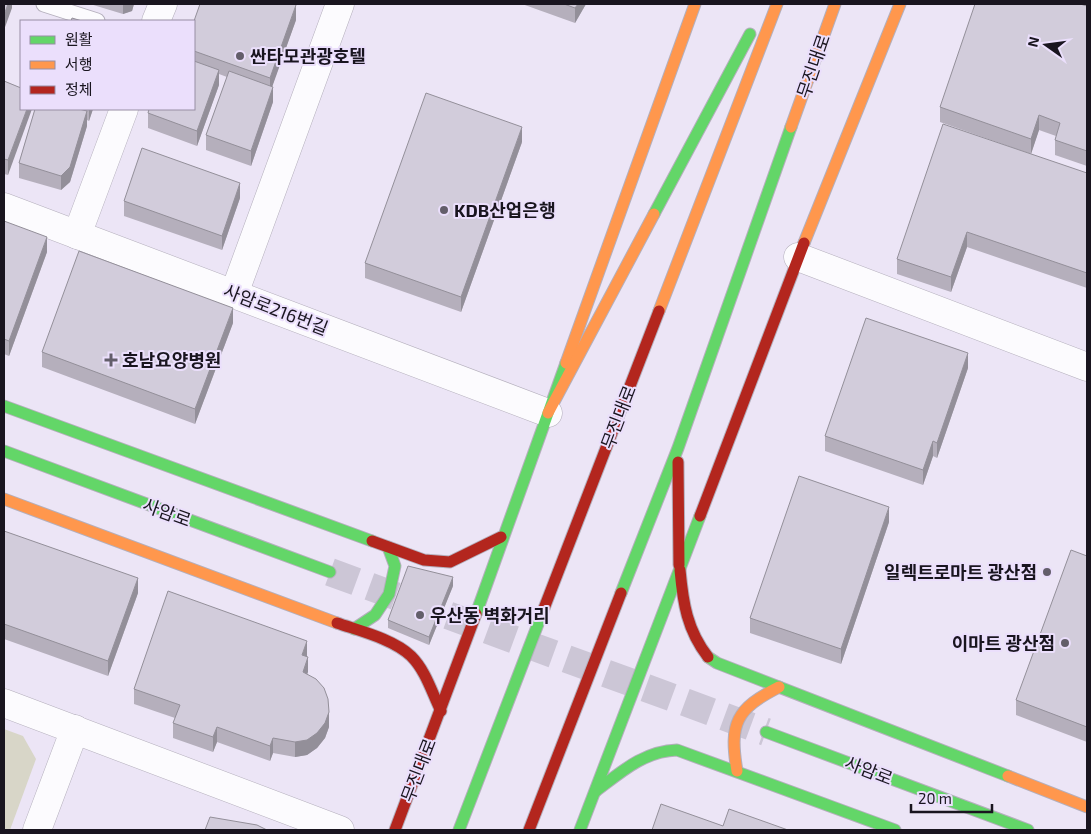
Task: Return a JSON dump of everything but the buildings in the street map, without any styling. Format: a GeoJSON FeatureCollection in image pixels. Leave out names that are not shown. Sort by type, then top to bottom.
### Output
{"type":"FeatureCollection","features":[{"type":"Feature","properties":{"kind":"main road","name":"무진대로"},"geometry":{"type":"LineString","coordinates":[[395,830],[440,711],[501,537],[548,413],[695,4]]}},
{"type":"Feature","properties":{"kind":"main road","name":"무진대로"},"geometry":{"type":"LineString","coordinates":[[459,830],[777,4]]}},
{"type":"Feature","properties":{"kind":"main road","name":"무진대로"},"geometry":{"type":"LineString","coordinates":[[529,830],[678,448],[835,4]]}},
{"type":"Feature","properties":{"kind":"main road"},"geometry":{"type":"LineString","coordinates":[[580,830],[679,565],[798,257],[900,4]]}},
{"type":"Feature","properties":{"kind":"main road"},"geometry":{"type":"LineString","coordinates":[[548,413],[761,12]]}},
{"type":"Feature","properties":{"kind":"main road"},"geometry":{"type":"LineString","coordinates":[[4,406],[424,560],[450,562],[470,554],[501,537]]}},
{"type":"Feature","properties":{"kind":"main road"},"geometry":{"type":"LineString","coordinates":[[678,448],[679,565],[685,620],[695,643],[708,657],[1087,807]]}},
{"type":"Feature","properties":{"kind":"main road","name":"사암로"},"geometry":{"type":"LineString","coordinates":[[4,451],[330,572]]}},
{"type":"Feature","properties":{"kind":"main road"},"geometry":{"type":"LineString","coordinates":[[4,499],[354,629],[410,656],[424,675],[440,711]]}},
{"type":"Feature","properties":{"kind":"main road"},"geometry":{"type":"LineString","coordinates":[[354,629],[375,615],[389,594],[395,566],[388,547]]}},
{"type":"Feature","properties":{"kind":"main road"},"geometry":{"type":"LineString","coordinates":[[736,771],[732,744],[735,723],[752,700],[778,686]]}},
{"type":"Feature","properties":{"kind":"main road","name":"사암로"},"geometry":{"type":"LineString","coordinates":[[766,732],[1028,830]]}},
{"type":"Feature","properties":{"kind":"main road"},"geometry":{"type":"LineString","coordinates":[[596,791],[647,755],[666,749],[677,750],[895,830]]}},
{"type":"Feature","properties":{"kind":"main road"},"geometry":{"type":"LineString","coordinates":[[538,830],[542,797]]}},
{"type":"Feature","properties":{"kind":"street"},"geometry":{"type":"LineString","coordinates":[[156,20],[163,4]]}},
{"type":"Feature","properties":{"kind":"street"},"geometry":{"type":"LineString","coordinates":[[234,294],[340,4]]}},
{"type":"Feature","properties":{"kind":"street"},"geometry":{"type":"LineString","coordinates":[[77,234],[124,110]]}},
{"type":"Feature","properties":{"kind":"street","name":"사암로216번길"},"geometry":{"type":"LineString","coordinates":[[4,207],[548,413]]}},
{"type":"Feature","properties":{"kind":"street"},"geometry":{"type":"LineString","coordinates":[[798,257],[1087,367]]}},
{"type":"Feature","properties":{"kind":"street"},"geometry":{"type":"LineString","coordinates":[[4,703],[340,830]]}},
{"type":"Feature","properties":{"kind":"street"},"geometry":{"type":"LineString","coordinates":[[37,830],[75,729]]}},
{"type":"Feature","properties":{"kind":"lane"},"geometry":{"type":"LineString","coordinates":[[44,4],[94,20]]}},
{"type":"Feature","properties":{"kind":"shaded area"},"geometry":{"type":"Polygon","coordinates":[[[4,729],[23,736],[36,759],[10,830],[4,830],[4,729]]]}},
{"type":"Feature","properties":{"kind":"tunnel"},"geometry":{"type":"LineString","coordinates":[[330,572],[766,732]]}},
{"type":"Feature","properties":{"kind":"traffic: fast"},"geometry":{"type":"LineString","coordinates":[[654,214],[750,34]]}},
{"type":"Feature","properties":{"kind":"traffic: fast"},"geometry":{"type":"LineString","coordinates":[[621,593],[678,448],[791,127]]}},
{"type":"Feature","properties":{"kind":"traffic: fast"},"geometry":{"type":"LineString","coordinates":[[476,614],[566,363]]}},
{"type":"Feature","properties":{"kind":"traffic: fast"},"geometry":{"type":"LineString","coordinates":[[4,406],[372,541]]}},
{"type":"Feature","properties":{"kind":"traffic: fast"},"geometry":{"type":"LineString","coordinates":[[4,451],[330,572]]}},
{"type":"Feature","properties":{"kind":"traffic: fast"},"geometry":{"type":"LineString","coordinates":[[580,830],[700,516]]}},
{"type":"Feature","properties":{"kind":"traffic: fast"},"geometry":{"type":"LineString","coordinates":[[354,629],[375,615],[389,594],[395,566],[388,547]]}},
{"type":"Feature","properties":{"kind":"traffic: fast"},"geometry":{"type":"LineString","coordinates":[[459,830],[543,611]]}},
{"type":"Feature","properties":{"kind":"traffic: fast"},"geometry":{"type":"LineString","coordinates":[[708,657],[717,663],[1008,776]]}},
{"type":"Feature","properties":{"kind":"traffic: fast"},"geometry":{"type":"LineString","coordinates":[[766,732],[1028,830]]}},
{"type":"Feature","properties":{"kind":"traffic: fast"},"geometry":{"type":"LineString","coordinates":[[596,791],[643,758],[665,751],[677,750],[895,830]]}},
{"type":"Feature","properties":{"kind":"traffic: slow"},"geometry":{"type":"LineString","coordinates":[[566,363],[695,4]]}},
{"type":"Feature","properties":{"kind":"traffic: slow"},"geometry":{"type":"LineString","coordinates":[[659,311],[777,4]]}},
{"type":"Feature","properties":{"kind":"traffic: slow"},"geometry":{"type":"LineString","coordinates":[[791,127],[835,4]]}},
{"type":"Feature","properties":{"kind":"traffic: slow"},"geometry":{"type":"LineString","coordinates":[[804,243],[900,4]]}},
{"type":"Feature","properties":{"kind":"traffic: slow"},"geometry":{"type":"LineString","coordinates":[[548,413],[654,214]]}},
{"type":"Feature","properties":{"kind":"traffic: slow"},"geometry":{"type":"LineString","coordinates":[[4,499],[337,623]]}},
{"type":"Feature","properties":{"kind":"traffic: slow"},"geometry":{"type":"LineString","coordinates":[[737,771],[734,741],[735,729],[739,719],[753,703],[779,687]]}},
{"type":"Feature","properties":{"kind":"traffic: slow"},"geometry":{"type":"LineString","coordinates":[[1008,776],[1087,807]]}},
{"type":"Feature","properties":{"kind":"traffic: jam"},"geometry":{"type":"LineString","coordinates":[[700,516],[804,243]]}},
{"type":"Feature","properties":{"kind":"traffic: jam"},"geometry":{"type":"LineString","coordinates":[[543,611],[659,311]]}},
{"type":"Feature","properties":{"kind":"traffic: jam"},"geometry":{"type":"LineString","coordinates":[[678,462],[679,565]]}},
{"type":"Feature","properties":{"kind":"traffic: jam"},"geometry":{"type":"LineString","coordinates":[[372,541],[424,560],[450,562],[501,537]]}},
{"type":"Feature","properties":{"kind":"traffic: jam"},"geometry":{"type":"LineString","coordinates":[[680,570],[687,616],[695,637],[708,657]]}},
{"type":"Feature","properties":{"kind":"traffic: jam"},"geometry":{"type":"LineString","coordinates":[[529,830],[621,593]]}},
{"type":"Feature","properties":{"kind":"traffic: jam"},"geometry":{"type":"LineString","coordinates":[[395,830],[476,614]]}},
{"type":"Feature","properties":{"kind":"traffic: jam"},"geometry":{"type":"LineString","coordinates":[[337,623],[386,640],[404,650],[411,656],[425,675],[441,711]]}},
{"type":"Feature","properties":{"kind":"place","name":"싼타모관광호텔"},"geometry":{"type":"Point","coordinates":[240,56]}},
{"type":"Feature","properties":{"kind":"place","name":"KDB산업은행"},"geometry":{"type":"Point","coordinates":[444,210]}},
{"type":"Feature","properties":{"kind":"place","name":"호남요양병원"},"geometry":{"type":"Point","coordinates":[111,360]}},
{"type":"Feature","properties":{"kind":"place","name":"일렉트로마트 광산점"},"geometry":{"type":"Point","coordinates":[1047,572]}},
{"type":"Feature","properties":{"kind":"place","name":"우산동 벽화거리"},"geometry":{"type":"Point","coordinates":[420,615]}},
{"type":"Feature","properties":{"kind":"place","name":"이마트 광산점"},"geometry":{"type":"Point","coordinates":[1065,643]}}]}
